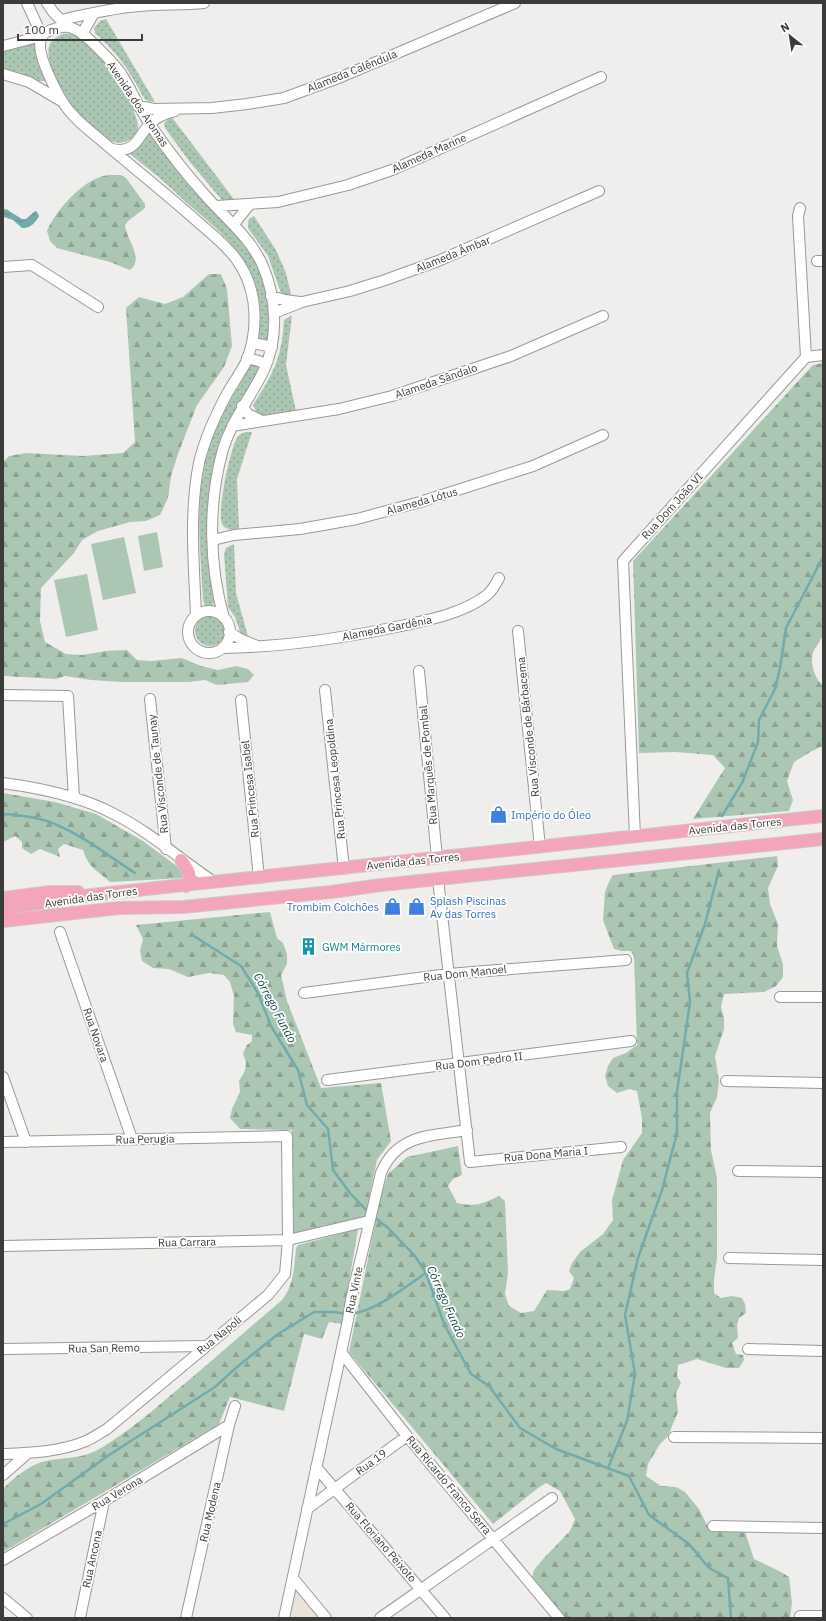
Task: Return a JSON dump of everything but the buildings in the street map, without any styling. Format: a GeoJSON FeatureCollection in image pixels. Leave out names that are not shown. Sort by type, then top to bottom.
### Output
{"type":"FeatureCollection","features":[{"type":"Feature","properties":{"kind":"main road","name":"Avenida das Torres"},"geometry":{"type":"LineString","coordinates":[[3,909],[91,896],[214,882],[823,816]]}},
{"type":"Feature","properties":{"kind":"main road","name":"Avenida das Torres"},"geometry":{"type":"LineString","coordinates":[[3,921],[119,908],[183,907],[823,839]]}},
{"type":"Feature","properties":{"kind":"main road"},"geometry":{"type":"LineString","coordinates":[[181,860],[186,866],[190,876],[189,882],[186,886]]}},
{"type":"Feature","properties":{"kind":"main road"},"geometry":{"type":"LineString","coordinates":[[380,885],[371,881],[371,871],[379,866],[405,862]]}},
{"type":"Feature","properties":{"kind":"main road"},"geometry":{"type":"LineString","coordinates":[[3,898],[51,892],[76,892],[91,896]]}},
{"type":"Feature","properties":{"kind":"main road"},"geometry":{"type":"LineString","coordinates":[[3,929],[183,907]]}},
{"type":"Feature","properties":{"kind":"street"},"geometry":{"type":"LineString","coordinates":[[27,3],[42,36],[40,43],[51,81],[74,117],[219,240],[241,266],[248,281],[253,303],[255,324],[253,341],[247,358],[204,442],[193,502],[192,538],[196,615]]}},
{"type":"Feature","properties":{"kind":"street","name":"Avenida dos Aromas"},"geometry":{"type":"LineString","coordinates":[[47,3],[61,20],[69,27],[82,34],[111,60],[150,124],[204,194],[234,224],[250,243],[262,264],[268,282],[274,313],[274,336],[272,347],[266,365],[232,426],[223,449],[216,480],[212,514],[213,540],[217,594],[224,618]]}},
{"type":"Feature","properties":{"kind":"street"},"geometry":{"type":"LineString","coordinates":[[61,20],[141,4],[203,3]]}},
{"type":"Feature","properties":{"kind":"street","name":"Alameda Calêndula"},"geometry":{"type":"LineString","coordinates":[[138,106],[154,109],[212,108],[284,98],[341,77],[515,3]]}},
{"type":"Feature","properties":{"kind":"street"},"geometry":{"type":"LineString","coordinates":[[82,34],[94,13]]}},
{"type":"Feature","properties":{"kind":"street"},"geometry":{"type":"LineString","coordinates":[[3,46],[42,36],[55,29],[69,27]]}},
{"type":"Feature","properties":{"kind":"street"},"geometry":{"type":"LineString","coordinates":[[3,74],[29,82],[63,102]]}},
{"type":"Feature","properties":{"kind":"street","name":"Alameda Marine"},"geometry":{"type":"LineString","coordinates":[[216,206],[278,202],[348,185],[392,170],[601,78]]}},
{"type":"Feature","properties":{"kind":"street","name":"Alameda Calêndula"},"geometry":{"type":"LineString","coordinates":[[150,124],[166,113],[180,109]]}},
{"type":"Feature","properties":{"kind":"street"},"geometry":{"type":"LineString","coordinates":[[112,149],[124,150],[131,147],[138,141],[150,124]]}},
{"type":"Feature","properties":{"kind":"street","name":"Alameda Âmbar"},"geometry":{"type":"LineString","coordinates":[[274,313],[302,302],[357,289],[438,261],[599,192]]}},
{"type":"Feature","properties":{"kind":"street"},"geometry":{"type":"LineString","coordinates":[[234,224],[250,204]]}},
{"type":"Feature","properties":{"kind":"street"},"geometry":{"type":"LineString","coordinates":[[800,208],[798,216],[806,357],[823,355]]}},
{"type":"Feature","properties":{"kind":"street"},"geometry":{"type":"LineString","coordinates":[[3,267],[32,265],[98,307]]}},
{"type":"Feature","properties":{"kind":"street","name":"Alameda Âmbar"},"geometry":{"type":"LineString","coordinates":[[271,296],[285,300],[302,302]]}},
{"type":"Feature","properties":{"kind":"street","name":"Alameda Sândalo"},"geometry":{"type":"LineString","coordinates":[[232,426],[339,409],[392,396],[511,356],[603,316]]}},
{"type":"Feature","properties":{"kind":"street"},"geometry":{"type":"LineString","coordinates":[[253,341],[258,344],[272,347]]}},
{"type":"Feature","properties":{"kind":"street","name":"Rua Dom João VI"},"geometry":{"type":"LineString","coordinates":[[635,837],[623,561],[806,357]]}},
{"type":"Feature","properties":{"kind":"street"},"geometry":{"type":"LineString","coordinates":[[247,358],[259,361],[266,365]]}},
{"type":"Feature","properties":{"kind":"street"},"geometry":{"type":"LineString","coordinates":[[242,406],[248,414],[262,421]]}},
{"type":"Feature","properties":{"kind":"street","name":"Alameda Lótus"},"geometry":{"type":"LineString","coordinates":[[213,540],[234,535],[300,529],[357,519],[413,504],[533,466],[603,435]]}},
{"type":"Feature","properties":{"kind":"street","name":"Alameda Lótus"},"geometry":{"type":"LineString","coordinates":[[213,527],[234,535]]}},
{"type":"Feature","properties":{"kind":"street","name":"Alameda Gardênia"},"geometry":{"type":"LineString","coordinates":[[222,648],[261,647],[311,642],[372,633],[427,620],[448,614],[487,595],[495,586],[499,578]]}},
{"type":"Feature","properties":{"kind":"street"},"geometry":{"type":"LineString","coordinates":[[204,611],[210,611],[216,612],[224,618],[229,626],[230,632],[229,638],[222,648],[216,651],[204,652],[193,646],[188,635],[188,629],[190,623],[196,615],[204,611]]}},
{"type":"Feature","properties":{"kind":"street","name":"Rua Visconde de Bárbacema"},"geometry":{"type":"LineString","coordinates":[[518,631],[540,847]]}},
{"type":"Feature","properties":{"kind":"street","name":"Alameda Gardênia"},"geometry":{"type":"LineString","coordinates":[[230,632],[242,640],[261,647]]}},
{"type":"Feature","properties":{"kind":"street","name":"Rua Marquês de Pombal"},"geometry":{"type":"LineString","coordinates":[[419,671],[437,858]]}},
{"type":"Feature","properties":{"kind":"street","name":"Rua Princesa Leopoldina"},"geometry":{"type":"LineString","coordinates":[[325,690],[344,869]]}},
{"type":"Feature","properties":{"kind":"street"},"geometry":{"type":"LineString","coordinates":[[3,695],[68,696],[74,798]]}},
{"type":"Feature","properties":{"kind":"street","name":"Rua Visconde de Taunay"},"geometry":{"type":"LineString","coordinates":[[150,699],[166,849]]}},
{"type":"Feature","properties":{"kind":"street","name":"Rua Princesa Isabel"},"geometry":{"type":"LineString","coordinates":[[241,700],[259,878]]}},
{"type":"Feature","properties":{"kind":"street"},"geometry":{"type":"LineString","coordinates":[[3,783],[74,798],[113,813],[214,882]]}},
{"type":"Feature","properties":{"kind":"street"},"geometry":{"type":"LineString","coordinates":[[438,879],[458,1063],[467,1130]]}},
{"type":"Feature","properties":{"kind":"street","name":"Rua Novara"},"geometry":{"type":"LineString","coordinates":[[60,932],[132,1139]]}},
{"type":"Feature","properties":{"kind":"street","name":"Rua Dom Manoel"},"geometry":{"type":"LineString","coordinates":[[304,993],[448,974],[626,960]]}},
{"type":"Feature","properties":{"kind":"street"},"geometry":{"type":"LineString","coordinates":[[780,997],[823,997]]}},
{"type":"Feature","properties":{"kind":"street","name":"Rua Dom Pedro II"},"geometry":{"type":"LineString","coordinates":[[327,1080],[631,1041]]}},
{"type":"Feature","properties":{"kind":"street"},"geometry":{"type":"LineString","coordinates":[[3,1077],[26,1142]]}},
{"type":"Feature","properties":{"kind":"street"},"geometry":{"type":"LineString","coordinates":[[726,1081],[823,1083]]}},
{"type":"Feature","properties":{"kind":"street","name":"Rua Dona Maria I"},"geometry":{"type":"LineString","coordinates":[[467,1130],[470,1162],[621,1147]]}},
{"type":"Feature","properties":{"kind":"street","name":"Rua Vinte"},"geometry":{"type":"LineString","coordinates":[[284,1618],[348,1320],[350,1300],[381,1173],[391,1154],[404,1144],[416,1139],[467,1130]]}},
{"type":"Feature","properties":{"kind":"street","name":"Rua Perugia"},"geometry":{"type":"LineString","coordinates":[[3,1142],[287,1136]]}},
{"type":"Feature","properties":{"kind":"street","name":"Rua Napoli"},"geometry":{"type":"LineString","coordinates":[[3,1454],[28,1453],[65,1448],[86,1441],[107,1428],[268,1295],[285,1274],[288,1240],[287,1136]]}},
{"type":"Feature","properties":{"kind":"street"},"geometry":{"type":"LineString","coordinates":[[738,1171],[823,1172]]}},
{"type":"Feature","properties":{"kind":"street","name":"Rua Carrara"},"geometry":{"type":"LineString","coordinates":[[3,1246],[288,1240],[370,1219]]}},
{"type":"Feature","properties":{"kind":"street"},"geometry":{"type":"LineString","coordinates":[[729,1258],[823,1260]]}},
{"type":"Feature","properties":{"kind":"street","name":"Rua San Remo"},"geometry":{"type":"LineString","coordinates":[[3,1350],[205,1346]]}},
{"type":"Feature","properties":{"kind":"street"},"geometry":{"type":"LineString","coordinates":[[748,1349],[823,1351]]}},
{"type":"Feature","properties":{"kind":"street","name":"Rua Ricardo Franco Serra"},"geometry":{"type":"LineString","coordinates":[[341,1352],[407,1436],[558,1618]]}},
{"type":"Feature","properties":{"kind":"street","name":"Rua Modena"},"geometry":{"type":"LineString","coordinates":[[186,1618],[229,1425],[235,1406]]}},
{"type":"Feature","properties":{"kind":"street","name":"Rua Verona"},"geometry":{"type":"LineString","coordinates":[[3,1560],[229,1425]]}},
{"type":"Feature","properties":{"kind":"street","name":"Rua 19"},"geometry":{"type":"LineString","coordinates":[[335,1488],[407,1436]]}},
{"type":"Feature","properties":{"kind":"street"},"geometry":{"type":"LineString","coordinates":[[674,1437],[823,1438]]}},
{"type":"Feature","properties":{"kind":"street"},"geometry":{"type":"LineString","coordinates":[[3,1475],[28,1453]]}},
{"type":"Feature","properties":{"kind":"street","name":"Rua Floriano Peixoto"},"geometry":{"type":"LineString","coordinates":[[316,1466],[422,1589],[445,1618]]}},
{"type":"Feature","properties":{"kind":"street"},"geometry":{"type":"LineString","coordinates":[[307,1509],[335,1488]]}},
{"type":"Feature","properties":{"kind":"street"},"geometry":{"type":"LineString","coordinates":[[380,1618],[552,1498]]}},
{"type":"Feature","properties":{"kind":"street","name":"Rua Ancona"},"geometry":{"type":"LineString","coordinates":[[80,1618],[104,1501]]}},
{"type":"Feature","properties":{"kind":"street"},"geometry":{"type":"LineString","coordinates":[[713,1526],[823,1528]]}},
{"type":"Feature","properties":{"kind":"street"},"geometry":{"type":"LineString","coordinates":[[293,1578],[326,1618]]}},
{"type":"Feature","properties":{"kind":"street"},"geometry":{"type":"LineString","coordinates":[[3,1598],[27,1618]]}},
{"type":"Feature","properties":{"kind":"street"},"geometry":{"type":"LineString","coordinates":[[800,1616],[823,1616]]}},
{"type":"Feature","properties":{"kind":"shaded area"},"geometry":{"type":"Polygon","coordinates":[[[295,1589],[320,1618],[288,1618],[295,1589]]]}},
{"type":"Feature","properties":{"kind":"green space"},"geometry":{"type":"Polygon","coordinates":[[[106,19],[155,102],[147,101],[144,98],[123,63],[111,48],[95,33],[94,28],[100,21],[106,19]]]}},
{"type":"Feature","properties":{"kind":"green space"},"geometry":{"type":"Polygon","coordinates":[[[62,34],[73,34],[82,39],[111,67],[122,84],[138,123],[138,129],[130,139],[118,143],[105,138],[90,126],[76,110],[64,92],[54,74],[49,58],[49,46],[51,42],[62,34]]]}},
{"type":"Feature","properties":{"kind":"green space"},"geometry":{"type":"Polygon","coordinates":[[[35,42],[46,78],[45,81],[39,81],[18,72],[3,69],[3,50],[35,42]]]}},
{"type":"Feature","properties":{"kind":"green space"},"geometry":{"type":"Polygon","coordinates":[[[171,116],[236,202],[224,201],[221,199],[189,161],[165,128],[164,123],[171,116]]]}},
{"type":"Feature","properties":{"kind":"green space"},"geometry":{"type":"Polygon","coordinates":[[[149,133],[209,207],[241,240],[257,263],[266,287],[269,313],[269,340],[260,340],[259,337],[260,316],[258,294],[254,280],[242,257],[216,228],[160,178],[131,155],[131,151],[149,133]]]}},
{"type":"Feature","properties":{"kind":"green space"},"geometry":{"type":"Polygon","coordinates":[[[121,175],[126,178],[145,204],[145,208],[125,225],[134,249],[136,260],[130,270],[110,262],[57,248],[50,241],[47,231],[57,214],[72,196],[90,182],[99,177],[121,175]]]}},
{"type":"Feature","properties":{"kind":"green space"},"geometry":{"type":"Polygon","coordinates":[[[254,216],[276,250],[286,273],[292,299],[282,296],[268,256],[248,228],[249,219],[254,216]]]}},
{"type":"Feature","properties":{"kind":"green space"},"geometry":{"type":"Polygon","coordinates":[[[209,274],[221,274],[227,289],[232,346],[224,367],[197,405],[178,454],[171,476],[168,498],[160,515],[146,521],[130,522],[98,531],[82,540],[74,553],[41,588],[40,621],[45,642],[66,654],[82,655],[106,651],[127,650],[137,660],[151,661],[182,658],[201,666],[218,670],[236,666],[248,669],[254,675],[248,682],[217,685],[205,680],[189,682],[121,682],[91,680],[65,676],[56,679],[3,676],[3,462],[9,456],[26,453],[83,456],[123,453],[135,442],[126,308],[139,297],[165,304],[183,297],[209,274]]]}},
{"type":"Feature","properties":{"kind":"green space"},"geometry":{"type":"Polygon","coordinates":[[[292,315],[286,365],[296,411],[263,416],[257,413],[253,405],[277,361],[282,342],[284,320],[292,315]]]}},
{"type":"Feature","properties":{"kind":"green space"},"geometry":{"type":"Polygon","coordinates":[[[823,363],[823,636],[814,650],[812,664],[817,679],[823,686],[823,746],[794,762],[787,781],[793,800],[789,811],[693,819],[725,768],[713,755],[675,752],[639,753],[633,561],[813,365],[823,363]]]}},
{"type":"Feature","properties":{"kind":"green space"},"geometry":{"type":"Polygon","coordinates":[[[254,364],[259,366],[258,373],[232,417],[209,530],[214,602],[213,605],[207,608],[203,600],[199,535],[200,494],[203,473],[215,430],[227,405],[250,366],[254,364]]]}},
{"type":"Feature","properties":{"kind":"green space"},"geometry":{"type":"Polygon","coordinates":[[[246,432],[252,432],[237,479],[239,530],[232,530],[227,529],[222,524],[221,506],[231,453],[238,436],[246,432]]]}},
{"type":"Feature","properties":{"kind":"green space"},"geometry":{"type":"Polygon","coordinates":[[[157,532],[163,567],[144,571],[138,536],[157,532]]]}},
{"type":"Feature","properties":{"kind":"green space"},"geometry":{"type":"Polygon","coordinates":[[[124,537],[136,593],[103,600],[91,544],[124,537]]]}},
{"type":"Feature","properties":{"kind":"green space"},"geometry":{"type":"Polygon","coordinates":[[[234,544],[236,593],[249,640],[241,635],[235,617],[228,607],[224,554],[226,548],[234,544]]]}},
{"type":"Feature","properties":{"kind":"green space"},"geometry":{"type":"Polygon","coordinates":[[[87,574],[98,630],[66,637],[54,580],[87,574]]]}},
{"type":"Feature","properties":{"kind":"green space"},"geometry":{"type":"Polygon","coordinates":[[[210,616],[221,620],[225,631],[221,642],[210,646],[199,642],[195,631],[199,620],[210,616]]]}},
{"type":"Feature","properties":{"kind":"green space"},"geometry":{"type":"Polygon","coordinates":[[[3,793],[55,802],[96,814],[143,841],[186,873],[184,878],[110,882],[94,869],[85,856],[83,850],[64,844],[58,849],[60,857],[40,849],[31,854],[22,848],[22,842],[15,836],[3,842],[3,793]]]}},
{"type":"Feature","properties":{"kind":"green space"},"geometry":{"type":"Polygon","coordinates":[[[777,856],[778,866],[768,888],[770,904],[778,924],[777,946],[783,964],[783,977],[776,986],[764,992],[724,994],[721,1007],[724,1018],[724,1029],[715,1056],[719,1081],[717,1097],[710,1113],[711,1150],[717,1178],[717,1258],[714,1293],[721,1298],[732,1296],[742,1298],[745,1304],[746,1313],[739,1318],[737,1325],[738,1338],[732,1343],[736,1354],[743,1355],[744,1360],[739,1368],[726,1368],[697,1359],[678,1365],[677,1376],[681,1383],[676,1393],[678,1412],[668,1436],[660,1444],[648,1464],[646,1476],[661,1486],[676,1487],[685,1492],[699,1509],[707,1525],[715,1530],[745,1532],[754,1559],[789,1577],[792,1603],[790,1618],[566,1618],[532,1577],[534,1570],[543,1559],[570,1531],[575,1519],[560,1491],[546,1483],[493,1524],[349,1352],[380,1199],[388,1174],[407,1157],[458,1146],[462,1175],[453,1179],[448,1186],[457,1203],[474,1205],[499,1196],[505,1201],[508,1273],[505,1294],[509,1306],[521,1313],[534,1311],[547,1290],[564,1291],[570,1289],[574,1278],[569,1271],[572,1263],[580,1252],[603,1234],[613,1220],[612,1200],[623,1160],[642,1133],[642,1118],[637,1091],[629,1089],[617,1093],[608,1086],[605,1076],[608,1066],[613,1058],[626,1053],[637,1045],[634,956],[631,951],[614,949],[603,920],[605,892],[609,882],[613,875],[777,856]]]}},
{"type":"Feature","properties":{"kind":"green space"},"geometry":{"type":"Polygon","coordinates":[[[270,912],[277,938],[283,943],[287,954],[287,964],[281,975],[287,1001],[321,1088],[381,1083],[391,1141],[377,1160],[365,1217],[293,1234],[292,1130],[240,1129],[230,1118],[232,1109],[240,1092],[239,1081],[245,1071],[246,1063],[243,1053],[247,1045],[252,1041],[252,1035],[236,1032],[233,1024],[234,996],[230,982],[224,975],[209,973],[188,977],[169,969],[153,968],[142,961],[140,950],[143,939],[136,925],[270,912]]]}},
{"type":"Feature","properties":{"kind":"green space"},"geometry":{"type":"Polygon","coordinates":[[[358,1229],[342,1324],[329,1322],[322,1339],[304,1334],[284,1411],[230,1397],[219,1424],[3,1552],[3,1489],[12,1480],[34,1465],[46,1461],[81,1456],[95,1452],[128,1430],[282,1300],[291,1282],[296,1248],[298,1245],[358,1229]]]}},
{"type":"Feature","properties":{"kind":"water"},"geometry":{"type":"Polygon","coordinates":[[[6,209],[22,219],[26,219],[35,211],[39,216],[32,225],[22,228],[13,220],[4,217],[3,210],[6,209]]]}},
{"type":"Feature","properties":{"kind":"waterway"},"geometry":{"type":"LineString","coordinates":[[722,816],[742,783],[758,742],[759,720],[775,689],[786,628],[823,557]]}},
{"type":"Feature","properties":{"kind":"waterway","name":"Córrego Fundo"},"geometry":{"type":"LineString","coordinates":[[3,814],[30,817],[57,825],[87,841],[135,873]]}},
{"type":"Feature","properties":{"kind":"waterway"},"geometry":{"type":"LineString","coordinates":[[608,1468],[627,1421],[635,1374],[625,1315],[638,1258],[662,1190],[677,1133],[677,1092],[690,1002],[687,973],[705,924],[719,870]]}},
{"type":"Feature","properties":{"kind":"waterway","name":"Córrego Fundo"},"geometry":{"type":"LineString","coordinates":[[194,936],[241,966],[258,993],[271,1026],[298,1070],[307,1105],[328,1129],[333,1170],[350,1193],[369,1213]]}},
{"type":"Feature","properties":{"kind":"waterway","name":"Córrego Fundo"},"geometry":{"type":"LineString","coordinates":[[373,1216],[388,1228],[415,1256],[426,1273],[444,1324],[471,1374],[489,1386],[520,1428],[556,1449],[629,1476],[649,1515],[689,1544],[709,1568],[728,1578],[731,1618]]}},
{"type":"Feature","properties":{"kind":"waterway"},"geometry":{"type":"LineString","coordinates":[[351,1314],[361,1312],[380,1303],[426,1273]]}},
{"type":"Feature","properties":{"kind":"waterway"},"geometry":{"type":"LineString","coordinates":[[3,1524],[41,1504],[109,1455],[215,1387],[278,1334],[314,1312],[334,1312],[346,1314]]}},
{"type":"Feature","properties":{"kind":"place","name":"Império do Óleo"},"geometry":{"type":"Point","coordinates":[498,815]}},
{"type":"Feature","properties":{"kind":"place","name":"Trombim Colchões"},"geometry":{"type":"Point","coordinates":[392,907]}},
{"type":"Feature","properties":{"kind":"place","name":"Splash Piscinas Av das Torres"},"geometry":{"type":"Point","coordinates":[417,907]}},
{"type":"Feature","properties":{"kind":"place","name":"GWM Mármores"},"geometry":{"type":"Point","coordinates":[309,947]}}]}
